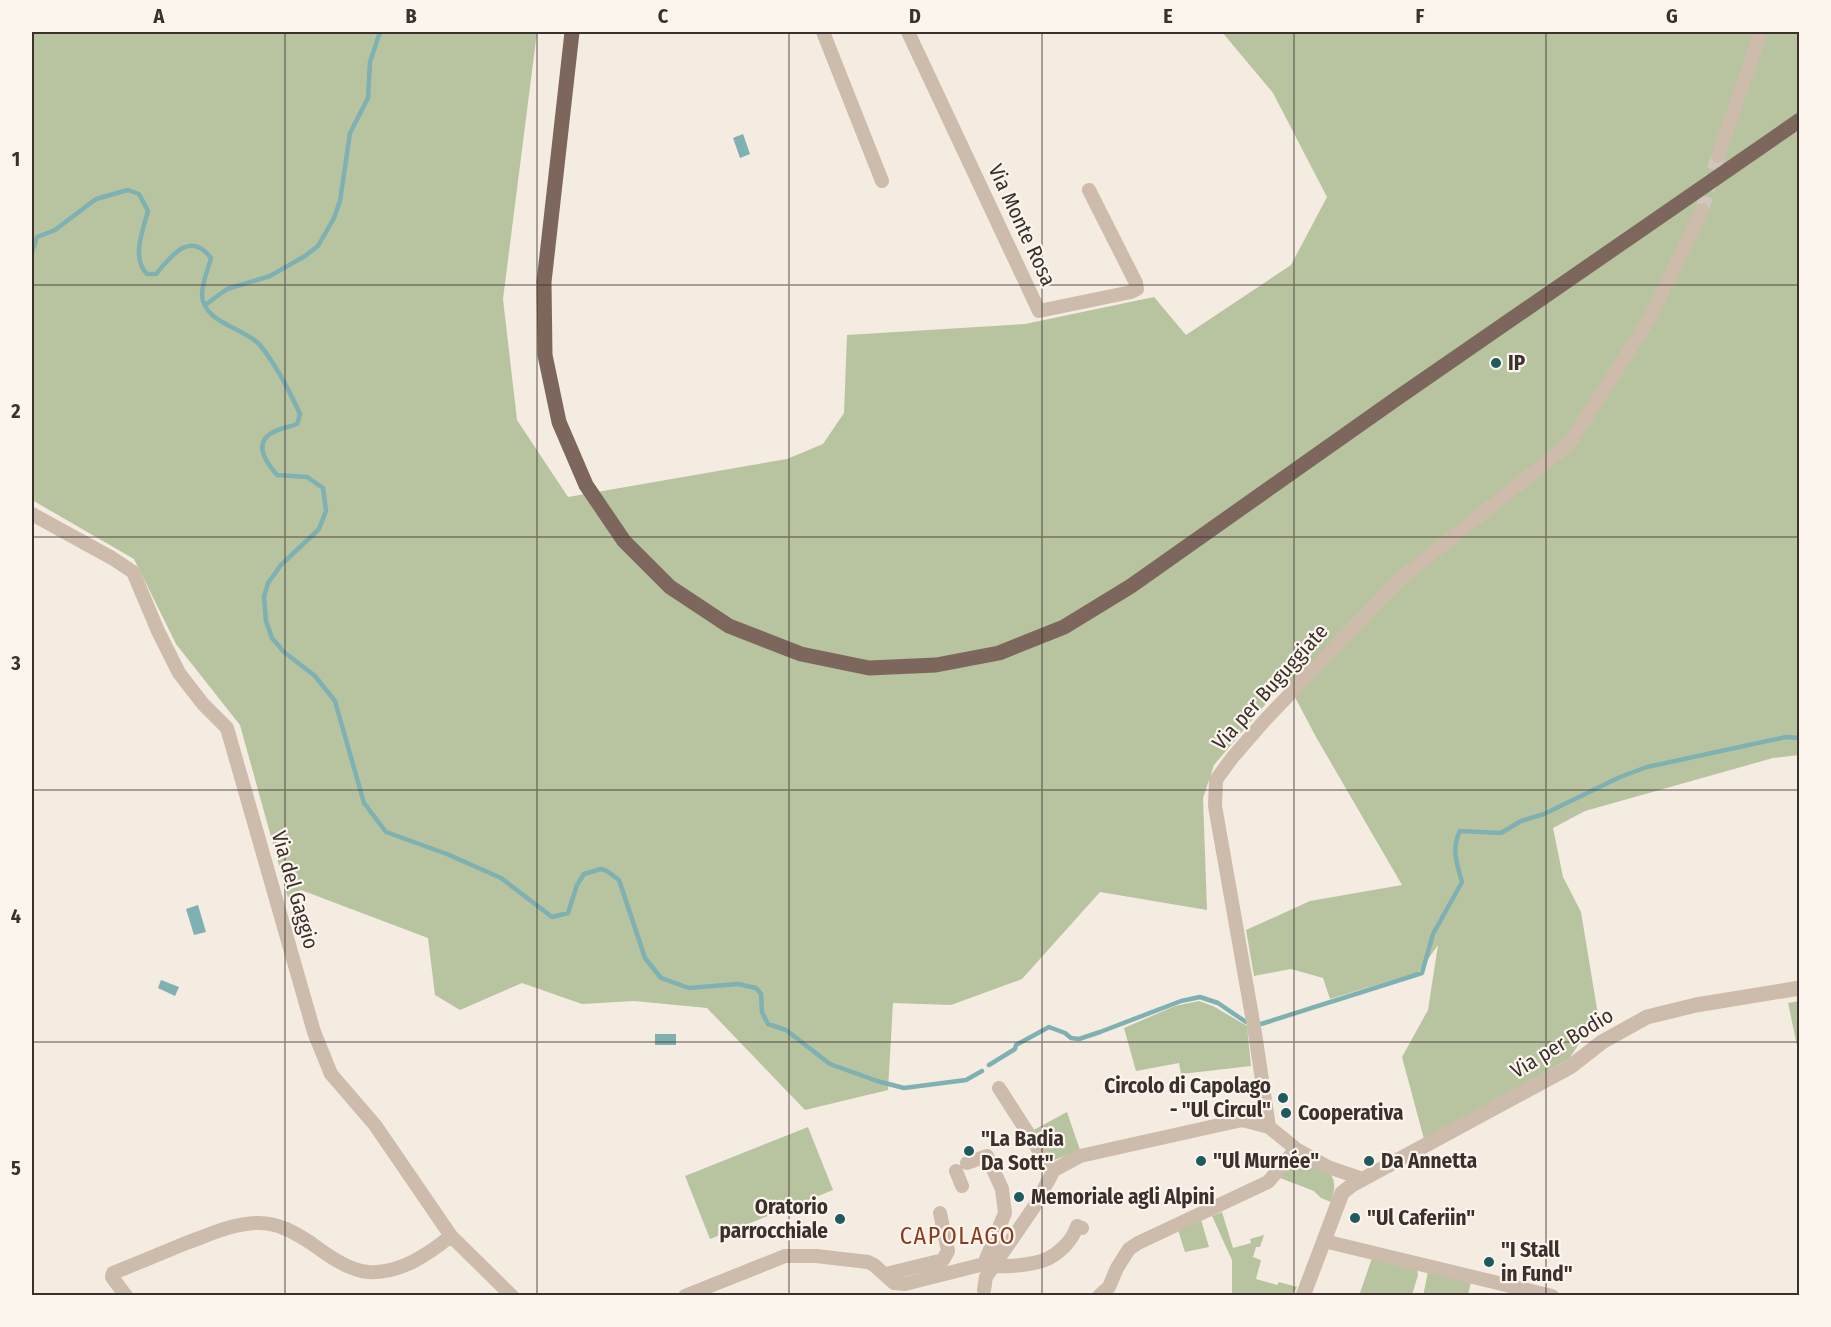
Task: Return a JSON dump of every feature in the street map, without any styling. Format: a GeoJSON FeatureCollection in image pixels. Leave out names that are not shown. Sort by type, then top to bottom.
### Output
{"type":"FeatureCollection","features":[{"type":"Feature","properties":{"kind":"main road"},"geometry":{"type":"LineString","coordinates":[[572,32],[544,282],[545,355],[559,422],[586,485],[624,541],[670,587],[729,626],[801,654],[869,668],[936,665],[999,653],[1064,627],[1131,586],[1800,120]]}},
{"type":"Feature","properties":{"kind":"street"},"geometry":{"type":"LineString","coordinates":[[823,32],[882,181]]}},
{"type":"Feature","properties":{"kind":"street","name":"Via Monte Rosa"},"geometry":{"type":"LineString","coordinates":[[908,32],[1040,311],[1137,289],[1089,190]]}},
{"type":"Feature","properties":{"kind":"street"},"geometry":{"type":"LineString","coordinates":[[1718,156],[1761,32]]}},
{"type":"Feature","properties":{"kind":"street","name":"Via per Buguggiate"},"geometry":{"type":"LineString","coordinates":[[1269,1126],[1215,806],[1216,780],[1265,720],[1400,579],[1569,444],[1650,318],[1702,210]]}},
{"type":"Feature","properties":{"kind":"street","name":"Via del Gaggio"},"geometry":{"type":"LineString","coordinates":[[32,514],[133,572],[178,673],[203,704],[227,728],[314,1032],[331,1074],[375,1125],[450,1236],[513,1296]]}},
{"type":"Feature","properties":{"kind":"street","name":"Via per Bodio"},"geometry":{"type":"LineString","coordinates":[[1303,1296],[1342,1193],[1363,1179],[1570,1067],[1602,1042],[1647,1017],[1696,1005],[1800,988]]}},
{"type":"Feature","properties":{"kind":"street"},"geometry":{"type":"LineString","coordinates":[[999,1088],[1054,1170]]}},
{"type":"Feature","properties":{"kind":"street"},"geometry":{"type":"LineString","coordinates":[[988,1266],[1034,1207],[1054,1170],[1080,1156],[1242,1120],[1269,1126],[1296,1149],[1328,1167],[1363,1179]]}},
{"type":"Feature","properties":{"kind":"street"},"geometry":{"type":"LineString","coordinates":[[1099,1296],[1109,1287],[1117,1268],[1129,1250],[1138,1243],[1268,1182],[1296,1149]]}},
{"type":"Feature","properties":{"kind":"street"},"geometry":{"type":"LineString","coordinates":[[962,1186],[962,1167],[987,1156],[1002,1189],[1005,1213],[988,1266],[984,1290]]}},
{"type":"Feature","properties":{"kind":"street"},"geometry":{"type":"LineString","coordinates":[[886,1274],[943,1260],[948,1251],[940,1213]]}},
{"type":"Feature","properties":{"kind":"street"},"geometry":{"type":"LineString","coordinates":[[126,1296],[112,1277],[113,1273],[212,1232],[236,1226],[256,1223],[278,1224],[329,1256],[348,1266],[368,1272],[396,1269],[409,1264],[430,1252],[450,1236]]}},
{"type":"Feature","properties":{"kind":"street"},"geometry":{"type":"LineString","coordinates":[[685,1296],[785,1256],[816,1256],[868,1262],[874,1264],[894,1283],[905,1284],[988,1266],[1025,1264],[1049,1258],[1073,1238],[1077,1226],[1082,1228]]}},
{"type":"Feature","properties":{"kind":"street"},"geometry":{"type":"LineString","coordinates":[[1324,1241],[1552,1296]]}},
{"type":"Feature","properties":{"kind":"green space"},"geometry":{"type":"Polygon","coordinates":[[[32,32],[537,32],[503,299],[517,420],[568,497],[787,459],[823,444],[844,413],[847,335],[1025,324],[1154,297],[1186,335],[1291,265],[1327,197],[1273,93],[1222,32],[1799,32],[1799,755],[1773,758],[1585,811],[1553,828],[1563,877],[1581,912],[1598,1015],[1569,1059],[1424,1139],[1402,1057],[1428,1010],[1438,945],[1419,972],[1330,999],[1323,978],[1291,969],[1254,976],[1246,930],[1310,901],[1402,885],[1316,737],[1286,680],[1214,765],[1203,798],[1207,910],[1100,892],[1022,979],[951,1005],[893,1003],[888,1090],[805,1110],[707,1008],[634,1001],[582,1004],[522,983],[460,1010],[435,995],[428,938],[301,890],[288,898],[240,725],[176,644],[134,559],[32,500],[32,32]]]}},
{"type":"Feature","properties":{"kind":"green space"},"geometry":{"type":"Polygon","coordinates":[[[1199,1001],[1213,1006],[1247,1026],[1251,1066],[1181,1074],[1179,1063],[1136,1071],[1124,1028],[1175,1006],[1199,1001]]]}},
{"type":"Feature","properties":{"kind":"green space"},"geometry":{"type":"Polygon","coordinates":[[[1800,1001],[1799,1055],[1788,1003],[1800,1001]]]}},
{"type":"Feature","properties":{"kind":"green space"},"geometry":{"type":"Polygon","coordinates":[[[1067,1112],[1080,1150],[1055,1160],[1030,1132],[1067,1112]]]}},
{"type":"Feature","properties":{"kind":"green space"},"geometry":{"type":"Polygon","coordinates":[[[808,1127],[833,1190],[710,1239],[685,1176],[808,1127]]]}},
{"type":"Feature","properties":{"kind":"green space"},"geometry":{"type":"Polygon","coordinates":[[[1297,1160],[1328,1172],[1334,1183],[1331,1202],[1321,1198],[1314,1191],[1280,1178],[1292,1161],[1297,1160]]]}},
{"type":"Feature","properties":{"kind":"green space"},"geometry":{"type":"Polygon","coordinates":[[[1222,1212],[1233,1248],[1251,1243],[1250,1239],[1264,1235],[1253,1257],[1261,1260],[1256,1279],[1277,1285],[1279,1282],[1297,1287],[1293,1295],[1232,1295],[1232,1260],[1212,1216],[1222,1212]]]}},
{"type":"Feature","properties":{"kind":"green space"},"geometry":{"type":"Polygon","coordinates":[[[1201,1220],[1209,1247],[1185,1252],[1178,1230],[1201,1220]]]}},
{"type":"Feature","properties":{"kind":"green space"},"geometry":{"type":"Polygon","coordinates":[[[1372,1258],[1417,1269],[1418,1275],[1412,1295],[1359,1296],[1372,1258]]]}},
{"type":"Feature","properties":{"kind":"green space"},"geometry":{"type":"Polygon","coordinates":[[[1428,1272],[1471,1282],[1468,1295],[1423,1296],[1428,1272]]]}},
{"type":"Feature","properties":{"kind":"water"},"geometry":{"type":"Polygon","coordinates":[[[743,134],[750,154],[740,158],[733,138],[743,134]]]}},
{"type":"Feature","properties":{"kind":"water"},"geometry":{"type":"Polygon","coordinates":[[[198,905],[206,932],[194,935],[186,909],[198,905]]]}},
{"type":"Feature","properties":{"kind":"water"},"geometry":{"type":"Polygon","coordinates":[[[161,980],[179,987],[175,996],[158,988],[161,980]]]}},
{"type":"Feature","properties":{"kind":"water"},"geometry":{"type":"Polygon","coordinates":[[[655,1034],[676,1034],[676,1045],[655,1045],[655,1034]]]}},
{"type":"Feature","properties":{"kind":"waterway"},"geometry":{"type":"LineString","coordinates":[[205,305],[227,289],[270,276],[318,246],[334,218],[340,201],[350,133],[368,98],[370,62],[380,32]]}},
{"type":"Feature","properties":{"kind":"waterway"},"geometry":{"type":"LineString","coordinates":[[32,252],[37,237],[55,230],[96,199],[128,190],[139,194],[148,211],[139,252],[142,267],[147,274],[156,274],[174,254],[188,246],[196,246],[211,258],[202,290],[204,304],[217,319],[260,345],[282,378],[300,414],[297,424],[276,431],[265,439],[262,449],[266,460],[277,475],[307,477],[323,488],[326,511],[319,529],[281,565],[268,583],[264,597],[266,621],[272,638],[284,652],[315,676],[335,701],[364,803],[386,832],[447,854],[501,878],[552,917],[568,913],[577,885],[584,874],[601,869],[607,871],[619,880],[645,958],[661,978],[689,988],[738,984],[756,988],[761,994],[762,1012],[768,1024],[786,1030],[830,1064],[904,1088],[966,1080],[982,1071]]}},
{"type":"Feature","properties":{"kind":"waterway"},"geometry":{"type":"LineString","coordinates":[[1261,1024],[1422,973],[1433,934],[1462,882],[1455,850],[1460,831],[1501,833],[1521,821],[1544,814],[1620,777],[1647,767],[1786,737],[1800,738]]}},
{"type":"Feature","properties":{"kind":"waterway"},"geometry":{"type":"LineString","coordinates":[[989,1065],[1015,1049],[1016,1045],[1049,1027],[1071,1038],[1079,1039],[1181,1001],[1200,997],[1218,1003],[1246,1022]]}},
{"type":"Feature","properties":{"kind":"tunnel"},"geometry":{"type":"LineString","coordinates":[[1702,210],[1718,156]]}},
{"type":"Feature","properties":{"kind":"place","name":"IP"},"geometry":{"type":"Point","coordinates":[1496,363]}},
{"type":"Feature","properties":{"kind":"place","name":"Circolo di Capolago - \"Ul Circul\""},"geometry":{"type":"Point","coordinates":[1283,1098]}},
{"type":"Feature","properties":{"kind":"place","name":"Cooperativa"},"geometry":{"type":"Point","coordinates":[1286,1113]}},
{"type":"Feature","properties":{"kind":"place","name":"\"La Badia Da Sott\""},"geometry":{"type":"Point","coordinates":[969,1151]}},
{"type":"Feature","properties":{"kind":"place","name":"\"Ul Murnée\""},"geometry":{"type":"Point","coordinates":[1201,1161]}},
{"type":"Feature","properties":{"kind":"place","name":"Da Annetta"},"geometry":{"type":"Point","coordinates":[1369,1161]}},
{"type":"Feature","properties":{"kind":"place","name":"Memoriale agli Alpini"},"geometry":{"type":"Point","coordinates":[1019,1197]}},
{"type":"Feature","properties":{"kind":"place","name":"\"Ul Caferiin\""},"geometry":{"type":"Point","coordinates":[1355,1218]}},
{"type":"Feature","properties":{"kind":"place","name":"Oratorio parrocchiale"},"geometry":{"type":"Point","coordinates":[840,1219]}},
{"type":"Feature","properties":{"kind":"place","name":"\"I Stall in Fund\""},"geometry":{"type":"Point","coordinates":[1489,1262]}},
{"type":"Feature","properties":{"kind":"district","name":"CAPOLAGO"},"geometry":{"type":"Point","coordinates":[958,1236]}}]}
